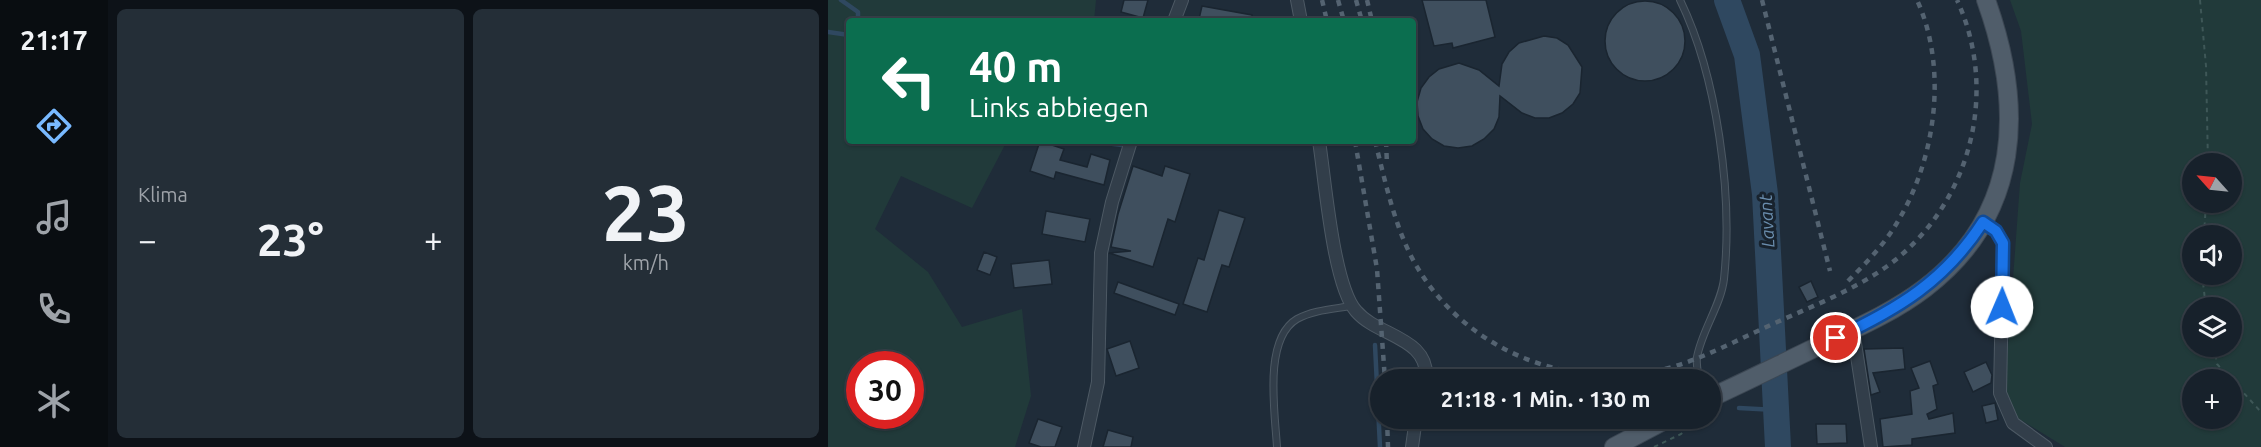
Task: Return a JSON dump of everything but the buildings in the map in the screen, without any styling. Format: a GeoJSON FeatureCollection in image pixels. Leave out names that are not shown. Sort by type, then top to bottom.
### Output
{"type":"FeatureCollection","features":[{"type":"Feature","properties":{"kind":"main road"},"geometry":{"type":"LineString","coordinates":[[1721,392],[1853,330],[1925,288],[1951,265],[1983,222],[1998,188],[2008,154],[2011,121],[2009,87],[2001,41],[1986,0]]}},
{"type":"Feature","properties":{"kind":"main road"},"geometry":{"type":"LineString","coordinates":[[1614,447],[1648,429]]}},
{"type":"Feature","properties":{"kind":"street"},"geometry":{"type":"LineString","coordinates":[[1175,18],[1182,0]]}},
{"type":"Feature","properties":{"kind":"street"},"geometry":{"type":"LineString","coordinates":[[1297,0],[1300,18]]}},
{"type":"Feature","properties":{"kind":"street"},"geometry":{"type":"LineString","coordinates":[[1084,447],[1098,382],[1101,253],[1112,202],[1130,144]]}},
{"type":"Feature","properties":{"kind":"street"},"geometry":{"type":"LineString","coordinates":[[1319,144],[1342,283],[1351,306],[1369,323],[1418,349],[1426,369]]}},
{"type":"Feature","properties":{"kind":"street"},"geometry":{"type":"LineString","coordinates":[[1983,222],[1996,231],[2003,243],[2000,393],[2013,423],[2046,447]]}},
{"type":"Feature","properties":{"kind":"street"},"geometry":{"type":"LineString","coordinates":[[1853,330],[1871,447]]}},
{"type":"Feature","properties":{"kind":"street"},"geometry":{"type":"LineString","coordinates":[[1412,447],[1414,429]]}},
{"type":"Feature","properties":{"kind":"lane"},"geometry":{"type":"LineString","coordinates":[[1680,0],[1692,23],[1719,129],[1727,223],[1724,281],[1696,358],[1698,369]]}},
{"type":"Feature","properties":{"kind":"lane"},"geometry":{"type":"LineString","coordinates":[[1276,447],[1274,370],[1282,332],[1297,319],[1314,312],[1351,306]]}},
{"type":"Feature","properties":{"kind":"path"},"geometry":{"type":"LineString","coordinates":[[2200,0],[2206,66],[2208,153]]}},
{"type":"Feature","properties":{"kind":"path"},"geometry":{"type":"LineString","coordinates":[[2242,391],[2261,412]]}},
{"type":"Feature","properties":{"kind":"path"},"geometry":{"type":"LineString","coordinates":[[1654,447],[1687,429]]}},
{"type":"Feature","properties":{"kind":"green space"},"geometry":{"type":"Polygon","coordinates":[[[828,0],[1096,0],[1094,18],[846,18],[846,144],[1005,144],[972,208],[901,176],[875,229],[928,272],[962,327],[1022,309],[1031,396],[1015,447],[828,447],[828,0]]]}},
{"type":"Feature","properties":{"kind":"green space"},"geometry":{"type":"Polygon","coordinates":[[[2010,0],[2261,0],[2261,447],[2065,447],[2016,417],[2005,389],[2020,183],[2032,124],[2021,31],[2010,0]]]}},
{"type":"Feature","properties":{"kind":"waterway"},"geometry":{"type":"LineString","coordinates":[[841,0],[858,12],[858,18]]}},
{"type":"Feature","properties":{"kind":"waterway","name":"Lavant"},"geometry":{"type":"LineString","coordinates":[[1727,0],[1747,55],[1765,194],[1778,447]]}},
{"type":"Feature","properties":{"kind":"waterway"},"geometry":{"type":"LineString","coordinates":[[828,32],[846,35]]}},
{"type":"Feature","properties":{"kind":"waterway"},"geometry":{"type":"LineString","coordinates":[[1114,144],[1122,145]]}},
{"type":"Feature","properties":{"kind":"waterway"},"geometry":{"type":"LineString","coordinates":[[1375,345],[1380,447]]}},
{"type":"Feature","properties":{"kind":"waterway"},"geometry":{"type":"LineString","coordinates":[[1739,408],[1776,410]]}},
{"type":"Feature","properties":{"kind":"railway"},"geometry":{"type":"LineString","coordinates":[[1322,0],[1326,18]]}},
{"type":"Feature","properties":{"kind":"railway"},"geometry":{"type":"LineString","coordinates":[[1338,0],[1343,18]]}},
{"type":"Feature","properties":{"kind":"railway"},"geometry":{"type":"LineString","coordinates":[[1356,0],[1361,18]]}},
{"type":"Feature","properties":{"kind":"railway"},"geometry":{"type":"LineString","coordinates":[[1367,0],[1371,18]]}},
{"type":"Feature","properties":{"kind":"railway"},"geometry":{"type":"LineString","coordinates":[[1762,0],[1830,271]]}},
{"type":"Feature","properties":{"kind":"railway"},"geometry":{"type":"LineString","coordinates":[[1848,281],[1869,260],[1898,221],[1911,196],[1929,141],[1935,83],[1927,26],[1917,0]]}},
{"type":"Feature","properties":{"kind":"railway"},"geometry":{"type":"LineString","coordinates":[[1376,144],[1394,214],[1411,256],[1431,288],[1456,315],[1485,337],[1517,355],[1551,367],[1587,374],[1624,375],[1661,370],[1714,351],[1857,285],[1886,267],[1915,242],[1939,213],[1957,181],[1969,146],[1976,110],[1976,73],[1970,36],[1957,0]]}},
{"type":"Feature","properties":{"kind":"railway"},"geometry":{"type":"LineString","coordinates":[[1356,144],[1377,269],[1384,369]]}},
{"type":"Feature","properties":{"kind":"railway"},"geometry":{"type":"LineString","coordinates":[[1386,144],[1387,165]]}},
{"type":"Feature","properties":{"kind":"railway"},"geometry":{"type":"LineString","coordinates":[[1387,429],[1388,447]]}},
{"type":"Feature","properties":{"kind":"route"},"geometry":{"type":"LineString","coordinates":[[1836,338],[1892,310],[1925,288],[1951,265],[1969,244],[1983,222],[1996,231],[2003,243],[2002,307]]}}]}
